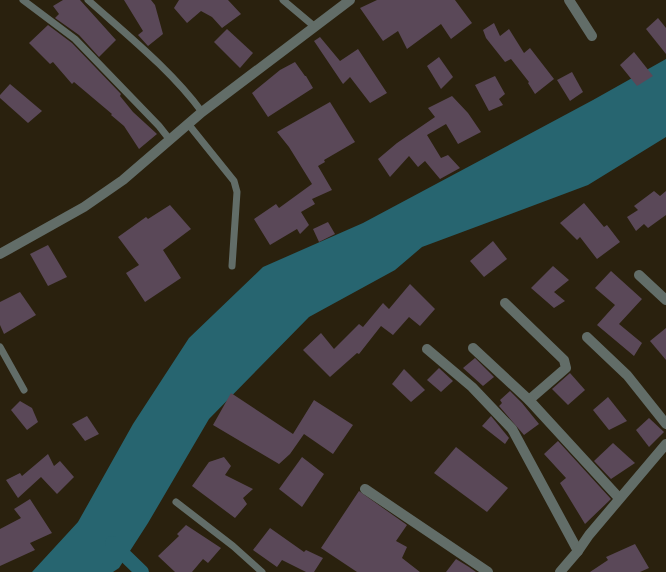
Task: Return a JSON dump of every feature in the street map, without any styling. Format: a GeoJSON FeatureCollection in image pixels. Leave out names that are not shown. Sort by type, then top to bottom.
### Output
{"type":"FeatureCollection","features":[{"type":"Feature","properties":{"kind":"street"},"geometry":{"type":"LineString","coordinates":[[0,254],[84,207],[123,180],[189,125],[202,112],[350,0]]}},
{"type":"Feature","properties":{"kind":"street"},"geometry":{"type":"LineString","coordinates":[[569,0],[592,36]]}},
{"type":"Feature","properties":{"kind":"street"},"geometry":{"type":"LineString","coordinates":[[640,275],[666,300]]}},
{"type":"Feature","properties":{"kind":"street"},"geometry":{"type":"LineString","coordinates":[[505,303],[564,360],[566,368],[529,400]]}},
{"type":"Feature","properties":{"kind":"street"},"geometry":{"type":"LineString","coordinates":[[587,337],[627,375],[666,424]]}},
{"type":"Feature","properties":{"kind":"street"},"geometry":{"type":"LineString","coordinates":[[473,348],[529,400],[619,498]]}},
{"type":"Feature","properties":{"kind":"street"},"geometry":{"type":"LineString","coordinates":[[427,349],[472,387],[512,429],[578,551]]}},
{"type":"Feature","properties":{"kind":"street"},"geometry":{"type":"LineString","coordinates":[[560,572],[619,498],[666,444]]}},
{"type":"Feature","properties":{"kind":"street"},"geometry":{"type":"LineString","coordinates":[[365,489],[488,572]]}},
{"type":"Feature","properties":{"kind":"lane"},"geometry":{"type":"LineString","coordinates":[[23,0],[75,39],[159,126],[170,140]]}},
{"type":"Feature","properties":{"kind":"lane"},"geometry":{"type":"LineString","coordinates":[[88,0],[190,96],[202,112]]}},
{"type":"Feature","properties":{"kind":"lane"},"geometry":{"type":"LineString","coordinates":[[283,0],[315,26]]}},
{"type":"Feature","properties":{"kind":"lane"},"geometry":{"type":"LineString","coordinates":[[189,125],[234,181],[237,192],[232,266]]}},
{"type":"Feature","properties":{"kind":"lane"},"geometry":{"type":"LineString","coordinates":[[0,347],[24,390]]}},
{"type":"Feature","properties":{"kind":"lane"},"geometry":{"type":"LineString","coordinates":[[176,502],[233,546],[262,572]]}},
{"type":"Feature","properties":{"kind":"water"},"geometry":{"type":"Polygon","coordinates":[[[666,59],[666,137],[588,185],[422,247],[395,270],[309,317],[209,419],[148,523],[119,568],[113,572],[32,572],[78,522],[133,424],[189,338],[263,267],[363,223],[593,100],[666,59]]]}},
{"type":"Feature","properties":{"kind":"building"},"geometry":{"type":"Polygon","coordinates":[[[63,0],[80,0],[116,40],[99,57],[79,35],[55,18],[59,14],[53,6],[63,0]]]}},
{"type":"Feature","properties":{"kind":"building"},"geometry":{"type":"Polygon","coordinates":[[[124,0],[151,0],[155,5],[163,34],[148,46],[138,35],[143,31],[124,0]]]}},
{"type":"Feature","properties":{"kind":"building"},"geometry":{"type":"Polygon","coordinates":[[[179,0],[228,0],[241,14],[222,28],[212,17],[201,11],[187,23],[174,8],[179,0]]]}},
{"type":"Feature","properties":{"kind":"building"},"geometry":{"type":"Polygon","coordinates":[[[377,0],[455,0],[472,23],[451,39],[441,24],[407,49],[398,31],[383,41],[360,8],[377,0]]]}},
{"type":"Feature","properties":{"kind":"building"},"geometry":{"type":"Polygon","coordinates":[[[658,18],[666,28],[666,54],[646,29],[658,18]]]}},
{"type":"Feature","properties":{"kind":"building"},"geometry":{"type":"Polygon","coordinates":[[[494,23],[500,36],[509,29],[524,53],[530,48],[554,79],[535,94],[528,83],[529,82],[511,59],[505,62],[486,38],[483,30],[494,23]]]}},
{"type":"Feature","properties":{"kind":"building"},"geometry":{"type":"Polygon","coordinates":[[[48,25],[72,43],[121,94],[120,96],[133,112],[157,134],[139,149],[124,126],[111,115],[112,114],[74,82],[72,84],[53,62],[50,64],[29,43],[48,25]]]}},
{"type":"Feature","properties":{"kind":"building"},"geometry":{"type":"Polygon","coordinates":[[[227,29],[253,53],[240,68],[214,42],[227,29]]]}},
{"type":"Feature","properties":{"kind":"building"},"geometry":{"type":"Polygon","coordinates":[[[320,37],[340,61],[358,49],[387,93],[370,103],[350,77],[343,84],[314,41],[320,37]]]}},
{"type":"Feature","properties":{"kind":"building"},"geometry":{"type":"Polygon","coordinates":[[[634,52],[653,76],[637,86],[620,65],[634,52]]]}},
{"type":"Feature","properties":{"kind":"building"},"geometry":{"type":"Polygon","coordinates":[[[439,57],[453,77],[441,89],[427,66],[439,57]]]}},
{"type":"Feature","properties":{"kind":"building"},"geometry":{"type":"Polygon","coordinates":[[[295,62],[313,88],[268,117],[252,93],[280,70],[295,62]]]}},
{"type":"Feature","properties":{"kind":"building"},"geometry":{"type":"Polygon","coordinates":[[[572,72],[583,92],[570,101],[557,80],[572,72]]]}},
{"type":"Feature","properties":{"kind":"building"},"geometry":{"type":"Polygon","coordinates":[[[495,76],[505,94],[499,99],[503,105],[489,111],[475,85],[495,76]]]}},
{"type":"Feature","properties":{"kind":"building"},"geometry":{"type":"Polygon","coordinates":[[[10,84],[42,111],[28,123],[0,98],[0,95],[10,84]]]}},
{"type":"Feature","properties":{"kind":"building"},"geometry":{"type":"Polygon","coordinates":[[[452,96],[468,113],[481,132],[458,144],[446,124],[427,135],[441,158],[448,155],[460,168],[440,179],[425,161],[418,167],[409,156],[390,177],[378,159],[397,143],[435,117],[428,108],[452,96]]]}},
{"type":"Feature","properties":{"kind":"building"},"geometry":{"type":"Polygon","coordinates":[[[330,102],[355,142],[324,160],[325,162],[318,166],[332,190],[312,199],[315,204],[301,212],[309,225],[300,234],[297,229],[270,245],[254,219],[276,204],[279,208],[312,184],[289,147],[277,132],[330,102]]]}},
{"type":"Feature","properties":{"kind":"building"},"geometry":{"type":"Polygon","coordinates":[[[654,191],[660,196],[666,191],[666,215],[648,228],[644,224],[636,231],[627,217],[638,210],[634,206],[654,191]]]}},
{"type":"Feature","properties":{"kind":"building"},"geometry":{"type":"Polygon","coordinates":[[[584,203],[604,227],[607,225],[620,242],[597,259],[580,237],[577,240],[560,223],[584,203]]]}},
{"type":"Feature","properties":{"kind":"building"},"geometry":{"type":"Polygon","coordinates":[[[170,205],[191,229],[163,250],[181,278],[145,302],[126,273],[139,265],[118,237],[146,217],[148,219],[170,205]]]}},
{"type":"Feature","properties":{"kind":"building"},"geometry":{"type":"Polygon","coordinates":[[[328,222],[335,234],[319,242],[313,229],[328,222]]]}},
{"type":"Feature","properties":{"kind":"building"},"geometry":{"type":"Polygon","coordinates":[[[493,241],[507,259],[484,277],[470,261],[493,241]]]}},
{"type":"Feature","properties":{"kind":"building"},"geometry":{"type":"Polygon","coordinates":[[[48,245],[67,277],[48,286],[30,254],[48,245]]]}},
{"type":"Feature","properties":{"kind":"building"},"geometry":{"type":"Polygon","coordinates":[[[553,266],[569,280],[554,292],[565,301],[554,308],[531,288],[553,266]]]}},
{"type":"Feature","properties":{"kind":"building"},"geometry":{"type":"Polygon","coordinates":[[[611,271],[642,299],[619,324],[642,343],[634,356],[597,325],[615,305],[595,288],[611,271]]]}},
{"type":"Feature","properties":{"kind":"building"},"geometry":{"type":"Polygon","coordinates":[[[410,284],[435,309],[420,326],[409,317],[393,335],[381,326],[359,354],[357,353],[330,377],[303,350],[321,333],[334,349],[359,324],[363,327],[383,303],[389,309],[410,284]]]}},
{"type":"Feature","properties":{"kind":"building"},"geometry":{"type":"Polygon","coordinates":[[[20,292],[36,315],[4,334],[0,325],[0,302],[20,292]]]}},
{"type":"Feature","properties":{"kind":"building"},"geometry":{"type":"Polygon","coordinates":[[[666,328],[666,360],[650,341],[666,328]]]}},
{"type":"Feature","properties":{"kind":"building"},"geometry":{"type":"Polygon","coordinates":[[[475,358],[494,377],[483,386],[463,368],[475,358]]]}},
{"type":"Feature","properties":{"kind":"building"},"geometry":{"type":"Polygon","coordinates":[[[439,368],[453,381],[441,392],[427,380],[439,368]]]}},
{"type":"Feature","properties":{"kind":"building"},"geometry":{"type":"Polygon","coordinates":[[[404,369],[425,390],[411,402],[392,384],[404,369]]]}},
{"type":"Feature","properties":{"kind":"building"},"geometry":{"type":"Polygon","coordinates":[[[570,373],[585,390],[568,405],[552,389],[570,373]]]}},
{"type":"Feature","properties":{"kind":"building"},"geometry":{"type":"Polygon","coordinates":[[[510,391],[539,424],[524,435],[499,406],[502,403],[500,400],[510,391]]]}},
{"type":"Feature","properties":{"kind":"building"},"geometry":{"type":"Polygon","coordinates":[[[231,393],[293,434],[314,400],[353,425],[333,454],[304,434],[290,454],[279,464],[213,425],[231,393]]]}},
{"type":"Feature","properties":{"kind":"building"},"geometry":{"type":"Polygon","coordinates":[[[608,397],[627,421],[609,430],[593,410],[608,397]]]}},
{"type":"Feature","properties":{"kind":"building"},"geometry":{"type":"Polygon","coordinates":[[[20,401],[32,408],[38,422],[27,430],[11,410],[20,401]]]}},
{"type":"Feature","properties":{"kind":"building"},"geometry":{"type":"Polygon","coordinates":[[[87,416],[99,434],[85,441],[72,424],[87,416]]]}},
{"type":"Feature","properties":{"kind":"building"},"geometry":{"type":"Polygon","coordinates":[[[491,416],[509,438],[505,444],[482,426],[491,416]]]}},
{"type":"Feature","properties":{"kind":"building"},"geometry":{"type":"Polygon","coordinates":[[[649,418],[664,432],[649,447],[636,430],[649,418]]]}},
{"type":"Feature","properties":{"kind":"building"},"geometry":{"type":"Polygon","coordinates":[[[558,441],[611,499],[585,524],[560,483],[566,478],[544,454],[558,441]]]}},
{"type":"Feature","properties":{"kind":"building"},"geometry":{"type":"Polygon","coordinates":[[[613,443],[635,463],[611,479],[594,461],[613,443]]]}},
{"type":"Feature","properties":{"kind":"building"},"geometry":{"type":"Polygon","coordinates":[[[456,447],[508,488],[487,512],[434,473],[456,447]]]}},
{"type":"Feature","properties":{"kind":"building"},"geometry":{"type":"Polygon","coordinates":[[[48,454],[54,466],[60,461],[74,477],[57,494],[41,477],[18,498],[6,480],[20,473],[22,476],[48,454]]]}},
{"type":"Feature","properties":{"kind":"building"},"geometry":{"type":"Polygon","coordinates":[[[224,457],[231,466],[225,475],[253,489],[243,498],[247,504],[235,518],[192,486],[209,462],[224,457]]]}},
{"type":"Feature","properties":{"kind":"building"},"geometry":{"type":"Polygon","coordinates":[[[302,457],[324,474],[302,507],[279,489],[302,457]]]}},
{"type":"Feature","properties":{"kind":"building"},"geometry":{"type":"Polygon","coordinates":[[[359,491],[407,525],[396,541],[407,547],[402,558],[420,572],[357,572],[321,548],[359,491]]]}},
{"type":"Feature","properties":{"kind":"building"},"geometry":{"type":"Polygon","coordinates":[[[30,499],[52,533],[30,543],[35,550],[0,566],[0,529],[21,518],[14,509],[30,499]]]}},
{"type":"Feature","properties":{"kind":"building"},"geometry":{"type":"Polygon","coordinates":[[[186,525],[221,548],[208,563],[203,559],[192,572],[175,572],[158,556],[179,536],[177,534],[186,525]]]}},
{"type":"Feature","properties":{"kind":"building"},"geometry":{"type":"Polygon","coordinates":[[[270,528],[304,552],[306,550],[323,558],[314,572],[306,572],[282,560],[277,567],[253,550],[270,528]]]}},
{"type":"Feature","properties":{"kind":"building"},"geometry":{"type":"Polygon","coordinates":[[[635,544],[649,568],[640,572],[590,572],[608,560],[606,557],[635,544]]]}},
{"type":"Feature","properties":{"kind":"building"},"geometry":{"type":"Polygon","coordinates":[[[456,559],[469,567],[476,572],[446,572],[456,559]]]}},
{"type":"Feature","properties":{"kind":"waterway"},"geometry":{"type":"LineString","coordinates":[[112,543],[142,572]]}}]}
